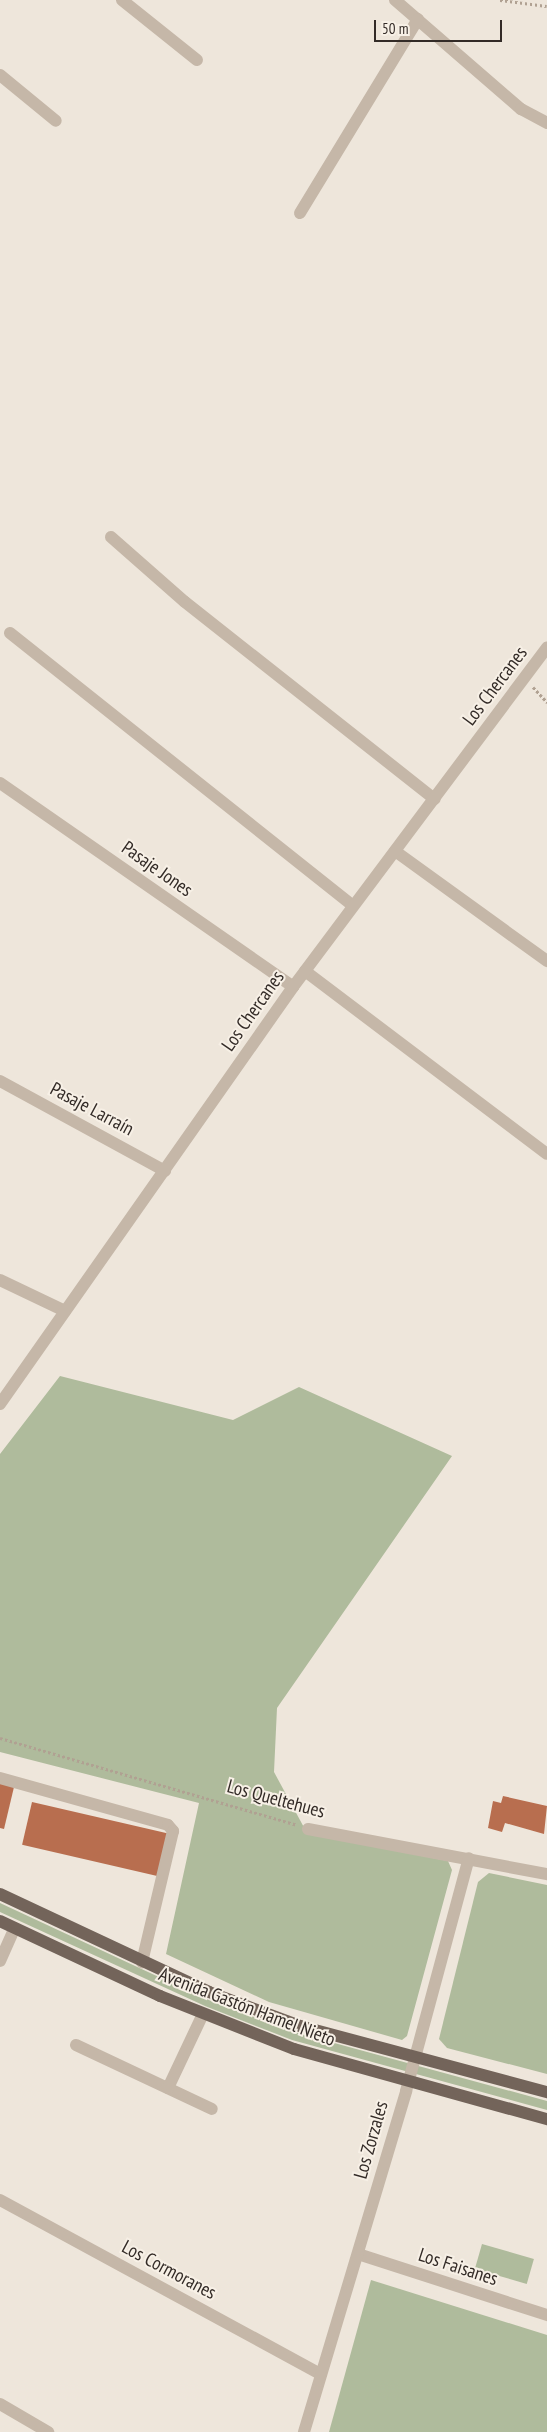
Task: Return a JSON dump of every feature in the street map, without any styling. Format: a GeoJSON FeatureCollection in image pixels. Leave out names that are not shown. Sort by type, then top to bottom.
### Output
{"type":"FeatureCollection","features":[{"type":"Feature","properties":{"kind":"main road","name":"Avenida Gastón Hamel Nieto"},"geometry":{"type":"LineString","coordinates":[[0,1894],[142,1962],[228,2000],[300,2026],[547,2092]]}},
{"type":"Feature","properties":{"kind":"main road","name":"Avenida Gastón Hamel Nieto"},"geometry":{"type":"LineString","coordinates":[[0,1921],[203,2014],[294,2049],[547,2119]]}},
{"type":"Feature","properties":{"kind":"street"},"geometry":{"type":"LineString","coordinates":[[122,0],[197,60]]}},
{"type":"Feature","properties":{"kind":"street"},"geometry":{"type":"LineString","coordinates":[[394,0],[521,108],[547,123]]}},
{"type":"Feature","properties":{"kind":"street"},"geometry":{"type":"LineString","coordinates":[[300,213],[418,20]]}},
{"type":"Feature","properties":{"kind":"street"},"geometry":{"type":"LineString","coordinates":[[0,75],[56,121]]}},
{"type":"Feature","properties":{"kind":"street"},"geometry":{"type":"LineString","coordinates":[[111,537],[185,602],[434,799]]}},
{"type":"Feature","properties":{"kind":"street"},"geometry":{"type":"LineString","coordinates":[[10,632],[353,906]]}},
{"type":"Feature","properties":{"kind":"street","name":"Los Chercanes"},"geometry":{"type":"LineString","coordinates":[[0,1404],[293,987],[547,648]]}},
{"type":"Feature","properties":{"kind":"street","name":"Pasaje Jones"},"geometry":{"type":"LineString","coordinates":[[0,783],[293,987]]}},
{"type":"Feature","properties":{"kind":"street"},"geometry":{"type":"LineString","coordinates":[[395,851],[547,961]]}},
{"type":"Feature","properties":{"kind":"street"},"geometry":{"type":"LineString","coordinates":[[305,971],[547,1154]]}},
{"type":"Feature","properties":{"kind":"street","name":"Pasaje Larraín"},"geometry":{"type":"LineString","coordinates":[[0,1081],[165,1171]]}},
{"type":"Feature","properties":{"kind":"street"},"geometry":{"type":"LineString","coordinates":[[0,1280],[65,1311]]}},
{"type":"Feature","properties":{"kind":"street"},"geometry":{"type":"LineString","coordinates":[[0,1778],[168,1825],[173,1831],[142,1962]]}},
{"type":"Feature","properties":{"kind":"street","name":"Los Queltehues"},"geometry":{"type":"LineString","coordinates":[[308,1829],[547,1874]]}},
{"type":"Feature","properties":{"kind":"street","name":"Los Zorzales"},"geometry":{"type":"LineString","coordinates":[[304,2432],[415,2058],[469,1858]]}},
{"type":"Feature","properties":{"kind":"street"},"geometry":{"type":"LineString","coordinates":[[0,1961],[15,1928]]}},
{"type":"Feature","properties":{"kind":"street"},"geometry":{"type":"LineString","coordinates":[[168,2088],[203,2014]]}},
{"type":"Feature","properties":{"kind":"street"},"geometry":{"type":"LineString","coordinates":[[76,2045],[212,2108]]}},
{"type":"Feature","properties":{"kind":"street","name":"Los Cormoranes"},"geometry":{"type":"LineString","coordinates":[[0,2200],[321,2374]]}},
{"type":"Feature","properties":{"kind":"street","name":"Los Faisanes"},"geometry":{"type":"LineString","coordinates":[[358,2254],[547,2315]]}},
{"type":"Feature","properties":{"kind":"street"},"geometry":{"type":"LineString","coordinates":[[0,2404],[48,2432]]}},
{"type":"Feature","properties":{"kind":"path"},"geometry":{"type":"LineString","coordinates":[[500,0],[547,6]]}},
{"type":"Feature","properties":{"kind":"path"},"geometry":{"type":"LineString","coordinates":[[525,677],[547,702]]}},
{"type":"Feature","properties":{"kind":"path","name":"Los Queltehues"},"geometry":{"type":"LineString","coordinates":[[0,1738],[308,1829]]}},
{"type":"Feature","properties":{"kind":"green space"},"geometry":{"type":"Polygon","coordinates":[[[60,1376],[233,1420],[299,1387],[452,1456],[277,1708],[274,1772],[307,1833],[448,1861],[452,1870],[407,2036],[402,2040],[269,2002],[166,1954],[199,1803],[0,1752],[0,1454],[60,1376]]]}},
{"type":"Feature","properties":{"kind":"green space"},"geometry":{"type":"Polygon","coordinates":[[[489,1873],[547,1885],[547,2074],[447,2048],[439,2039],[478,1882],[489,1873]]]}},
{"type":"Feature","properties":{"kind":"green space"},"geometry":{"type":"Polygon","coordinates":[[[0,1903],[206,1999],[294,2032],[547,2101],[547,2110],[292,2040],[205,2006],[0,1912],[0,1903]]]}},
{"type":"Feature","properties":{"kind":"green space"},"geometry":{"type":"Polygon","coordinates":[[[482,2244],[534,2259],[527,2284],[475,2269],[482,2244]]]}},
{"type":"Feature","properties":{"kind":"green space"},"geometry":{"type":"Polygon","coordinates":[[[371,2280],[547,2335],[547,2432],[329,2432],[371,2280]]]}},
{"type":"Feature","properties":{"kind":"building"},"geometry":{"type":"Polygon","coordinates":[[[0,1783],[14,1787],[4,1829],[0,1828],[0,1783]]]}},
{"type":"Feature","properties":{"kind":"building"},"geometry":{"type":"Polygon","coordinates":[[[503,1796],[547,1806],[544,1834],[505,1823],[502,1832],[488,1828],[493,1801],[501,1803],[503,1796]]]}},
{"type":"Feature","properties":{"kind":"building"},"geometry":{"type":"Polygon","coordinates":[[[32,1802],[170,1834],[160,1877],[22,1845],[32,1802]]]}}]}
